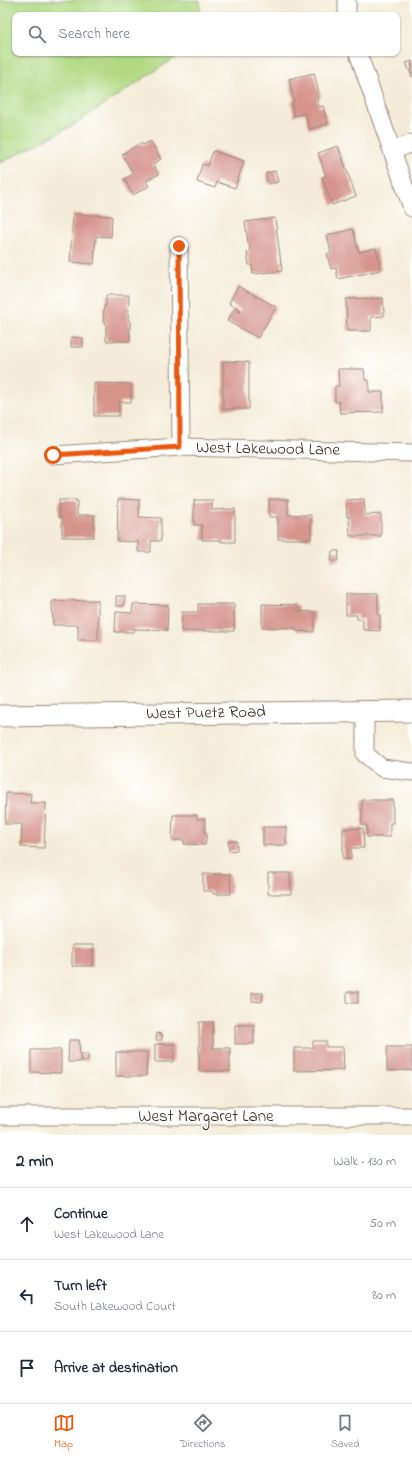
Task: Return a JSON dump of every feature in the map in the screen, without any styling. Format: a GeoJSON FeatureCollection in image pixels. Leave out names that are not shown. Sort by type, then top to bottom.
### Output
{"type":"FeatureCollection","features":[{"type":"Feature","properties":{"kind":"street"},"geometry":{"type":"LineString","coordinates":[[347,0],[347,12]]}},
{"type":"Feature","properties":{"kind":"street"},"geometry":{"type":"LineString","coordinates":[[359,56],[412,208]]}},
{"type":"Feature","properties":{"kind":"street"},"geometry":{"type":"LineString","coordinates":[[392,151],[412,143]]}},
{"type":"Feature","properties":{"kind":"street"},"geometry":{"type":"LineString","coordinates":[[179,246],[180,447]]}},
{"type":"Feature","properties":{"kind":"street","name":"West Lakewood Lane"},"geometry":{"type":"LineString","coordinates":[[53,455],[180,447],[412,453]]}},
{"type":"Feature","properties":{"kind":"street"},"geometry":{"type":"LineString","coordinates":[[365,711],[365,754],[382,768],[412,772]]}},
{"type":"Feature","properties":{"kind":"street","name":"West Puetz Road"},"geometry":{"type":"LineString","coordinates":[[0,716],[412,711]]}},
{"type":"Feature","properties":{"kind":"street","name":"West Margaret Lane"},"geometry":{"type":"LineString","coordinates":[[0,1116],[412,1116]]}},
{"type":"Feature","properties":{"kind":"green space"},"geometry":{"type":"Polygon","coordinates":[[[0,0],[200,0],[200,12],[12,12],[12,56],[177,56],[70,127],[0,163],[0,0]]]}},
{"type":"Feature","properties":{"kind":"building"},"geometry":{"type":"Polygon","coordinates":[[[412,61],[412,77],[406,63],[412,61]]]}},
{"type":"Feature","properties":{"kind":"building"},"geometry":{"type":"Polygon","coordinates":[[[314,73],[320,97],[317,98],[319,107],[323,106],[328,124],[309,129],[305,113],[294,116],[291,102],[294,102],[289,79],[314,73]]]}},
{"type":"Feature","properties":{"kind":"building"},"geometry":{"type":"Polygon","coordinates":[[[151,141],[161,159],[153,164],[159,174],[146,181],[149,186],[133,195],[124,179],[133,174],[122,154],[141,143],[142,145],[151,141]]]}},
{"type":"Feature","properties":{"kind":"building"},"geometry":{"type":"Polygon","coordinates":[[[338,146],[356,196],[332,205],[322,177],[326,176],[318,153],[338,146]]]}},
{"type":"Feature","properties":{"kind":"building"},"geometry":{"type":"Polygon","coordinates":[[[213,151],[244,161],[235,188],[217,182],[215,188],[197,182],[202,164],[208,166],[213,151]]]}},
{"type":"Feature","properties":{"kind":"building"},"geometry":{"type":"Polygon","coordinates":[[[275,171],[278,182],[268,184],[266,173],[275,171]]]}},
{"type":"Feature","properties":{"kind":"building"},"geometry":{"type":"Polygon","coordinates":[[[73,214],[112,216],[111,237],[96,236],[94,264],[70,262],[73,214]]]}},
{"type":"Feature","properties":{"kind":"building"},"geometry":{"type":"Polygon","coordinates":[[[275,218],[282,271],[253,274],[252,265],[249,265],[247,252],[250,251],[245,222],[275,218]]]}},
{"type":"Feature","properties":{"kind":"building"},"geometry":{"type":"Polygon","coordinates":[[[353,229],[359,252],[376,248],[381,270],[338,279],[336,268],[331,269],[327,254],[331,253],[327,235],[353,229]]]}},
{"type":"Feature","properties":{"kind":"building"},"geometry":{"type":"Polygon","coordinates":[[[238,286],[276,307],[258,338],[227,321],[234,309],[239,312],[241,310],[229,303],[238,286]]]}},
{"type":"Feature","properties":{"kind":"building"},"geometry":{"type":"Polygon","coordinates":[[[106,295],[129,295],[128,320],[130,321],[130,341],[106,341],[106,322],[103,322],[104,306],[106,306],[106,295]]]}},
{"type":"Feature","properties":{"kind":"building"},"geometry":{"type":"Polygon","coordinates":[[[383,298],[384,316],[371,317],[371,331],[347,331],[346,299],[383,298]]]}},
{"type":"Feature","properties":{"kind":"building"},"geometry":{"type":"Polygon","coordinates":[[[71,337],[83,338],[83,347],[71,347],[71,337]]]}},
{"type":"Feature","properties":{"kind":"building"},"geometry":{"type":"Polygon","coordinates":[[[223,361],[249,362],[249,409],[223,409],[223,361]]]}},
{"type":"Feature","properties":{"kind":"building"},"geometry":{"type":"Polygon","coordinates":[[[338,369],[364,369],[365,380],[369,380],[369,392],[383,392],[383,412],[340,413],[339,402],[335,402],[335,386],[339,386],[338,369]]]}},
{"type":"Feature","properties":{"kind":"building"},"geometry":{"type":"Polygon","coordinates":[[[94,383],[131,384],[131,402],[119,402],[119,416],[94,416],[94,383]]]}},
{"type":"Feature","properties":{"kind":"building"},"geometry":{"type":"Polygon","coordinates":[[[118,499],[139,500],[139,517],[161,518],[161,541],[151,541],[151,552],[138,552],[138,542],[117,541],[118,499]]]}},
{"type":"Feature","properties":{"kind":"building"},"geometry":{"type":"Polygon","coordinates":[[[269,499],[288,499],[288,515],[311,515],[311,539],[278,539],[278,517],[269,517],[269,499]]]}},
{"type":"Feature","properties":{"kind":"building"},"geometry":{"type":"Polygon","coordinates":[[[364,499],[365,515],[381,514],[381,536],[350,536],[346,500],[364,499]]]}},
{"type":"Feature","properties":{"kind":"building"},"geometry":{"type":"Polygon","coordinates":[[[59,500],[77,500],[77,515],[94,515],[94,537],[62,537],[62,517],[59,517],[59,500]]]}},
{"type":"Feature","properties":{"kind":"building"},"geometry":{"type":"Polygon","coordinates":[[[194,500],[212,500],[212,510],[235,509],[235,542],[202,540],[202,525],[194,525],[194,500]]]}},
{"type":"Feature","properties":{"kind":"building"},"geometry":{"type":"Polygon","coordinates":[[[332,551],[339,551],[338,561],[331,561],[332,551]]]}},
{"type":"Feature","properties":{"kind":"building"},"geometry":{"type":"Polygon","coordinates":[[[346,594],[378,594],[380,631],[363,630],[363,619],[357,619],[357,615],[346,615],[346,594]]]}},
{"type":"Feature","properties":{"kind":"building"},"geometry":{"type":"Polygon","coordinates":[[[116,596],[125,596],[124,606],[116,606],[116,596]]]}},
{"type":"Feature","properties":{"kind":"building"},"geometry":{"type":"Polygon","coordinates":[[[98,600],[98,640],[78,640],[78,625],[53,625],[52,601],[98,600]]]}},
{"type":"Feature","properties":{"kind":"building"},"geometry":{"type":"Polygon","coordinates":[[[133,604],[168,605],[167,630],[134,629],[134,632],[115,632],[116,612],[132,613],[133,604]]]}},
{"type":"Feature","properties":{"kind":"building"},"geometry":{"type":"Polygon","coordinates":[[[198,604],[234,604],[234,631],[181,631],[182,612],[198,612],[198,604]]]}},
{"type":"Feature","properties":{"kind":"building"},"geometry":{"type":"Polygon","coordinates":[[[262,604],[298,605],[298,611],[315,612],[314,632],[296,631],[296,628],[262,627],[262,604]]]}},
{"type":"Feature","properties":{"kind":"building"},"geometry":{"type":"Polygon","coordinates":[[[6,793],[31,794],[30,803],[46,803],[44,848],[21,847],[22,824],[5,824],[6,793]]]}},
{"type":"Feature","properties":{"kind":"building"},"geometry":{"type":"Polygon","coordinates":[[[362,800],[393,800],[393,823],[390,823],[390,837],[367,837],[367,825],[362,825],[362,800]]]}},
{"type":"Feature","properties":{"kind":"building"},"geometry":{"type":"Polygon","coordinates":[[[173,815],[197,815],[197,819],[205,819],[205,833],[207,833],[205,845],[184,844],[184,840],[172,840],[173,815]]]}},
{"type":"Feature","properties":{"kind":"building"},"geometry":{"type":"Polygon","coordinates":[[[263,827],[286,827],[286,845],[263,845],[263,827]]]}},
{"type":"Feature","properties":{"kind":"building"},"geometry":{"type":"Polygon","coordinates":[[[363,828],[364,848],[351,848],[351,859],[343,859],[343,829],[363,828]]]}},
{"type":"Feature","properties":{"kind":"building"},"geometry":{"type":"Polygon","coordinates":[[[228,841],[237,841],[237,850],[229,851],[228,841]]]}},
{"type":"Feature","properties":{"kind":"building"},"geometry":{"type":"Polygon","coordinates":[[[268,873],[290,873],[291,894],[268,894],[268,873]]]}},
{"type":"Feature","properties":{"kind":"building"},"geometry":{"type":"Polygon","coordinates":[[[203,874],[230,874],[231,894],[213,894],[212,891],[203,891],[203,874]]]}},
{"type":"Feature","properties":{"kind":"building"},"geometry":{"type":"Polygon","coordinates":[[[72,945],[93,945],[93,966],[72,966],[72,945]]]}},
{"type":"Feature","properties":{"kind":"building"},"geometry":{"type":"Polygon","coordinates":[[[347,992],[358,992],[358,1003],[347,1003],[347,992]]]}},
{"type":"Feature","properties":{"kind":"building"},"geometry":{"type":"Polygon","coordinates":[[[252,993],[263,993],[262,1002],[252,1001],[252,993]]]}},
{"type":"Feature","properties":{"kind":"building"},"geometry":{"type":"Polygon","coordinates":[[[199,1022],[213,1022],[213,1048],[230,1048],[230,1071],[199,1071],[199,1022]]]}},
{"type":"Feature","properties":{"kind":"building"},"geometry":{"type":"Polygon","coordinates":[[[235,1025],[254,1025],[254,1044],[235,1044],[235,1025]]]}},
{"type":"Feature","properties":{"kind":"building"},"geometry":{"type":"Polygon","coordinates":[[[157,1033],[162,1034],[162,1040],[156,1040],[157,1033]]]}},
{"type":"Feature","properties":{"kind":"building"},"geometry":{"type":"Polygon","coordinates":[[[69,1040],[79,1040],[80,1062],[68,1062],[69,1040]]]}},
{"type":"Feature","properties":{"kind":"building"},"geometry":{"type":"Polygon","coordinates":[[[313,1041],[326,1041],[326,1047],[343,1047],[344,1070],[294,1071],[294,1048],[313,1048],[313,1041]]]}},
{"type":"Feature","properties":{"kind":"building"},"geometry":{"type":"Polygon","coordinates":[[[155,1044],[174,1044],[173,1062],[155,1062],[155,1044]]]}},
{"type":"Feature","properties":{"kind":"building"},"geometry":{"type":"Polygon","coordinates":[[[387,1047],[412,1047],[412,1070],[387,1071],[387,1047]]]}},
{"type":"Feature","properties":{"kind":"building"},"geometry":{"type":"Polygon","coordinates":[[[31,1050],[61,1050],[61,1073],[31,1072],[31,1050]]]}},
{"type":"Feature","properties":{"kind":"building"},"geometry":{"type":"Polygon","coordinates":[[[116,1052],[147,1052],[146,1076],[116,1076],[116,1052]]]}},
{"type":"Feature","properties":{"kind":"building"},"geometry":{"type":"Polygon","coordinates":[[[81,1054],[88,1054],[88,1061],[81,1061],[81,1054]]]}},
{"type":"Feature","properties":{"kind":"route"},"geometry":{"type":"LineString","coordinates":[[53,455],[180,447],[179,246]]}}]}
